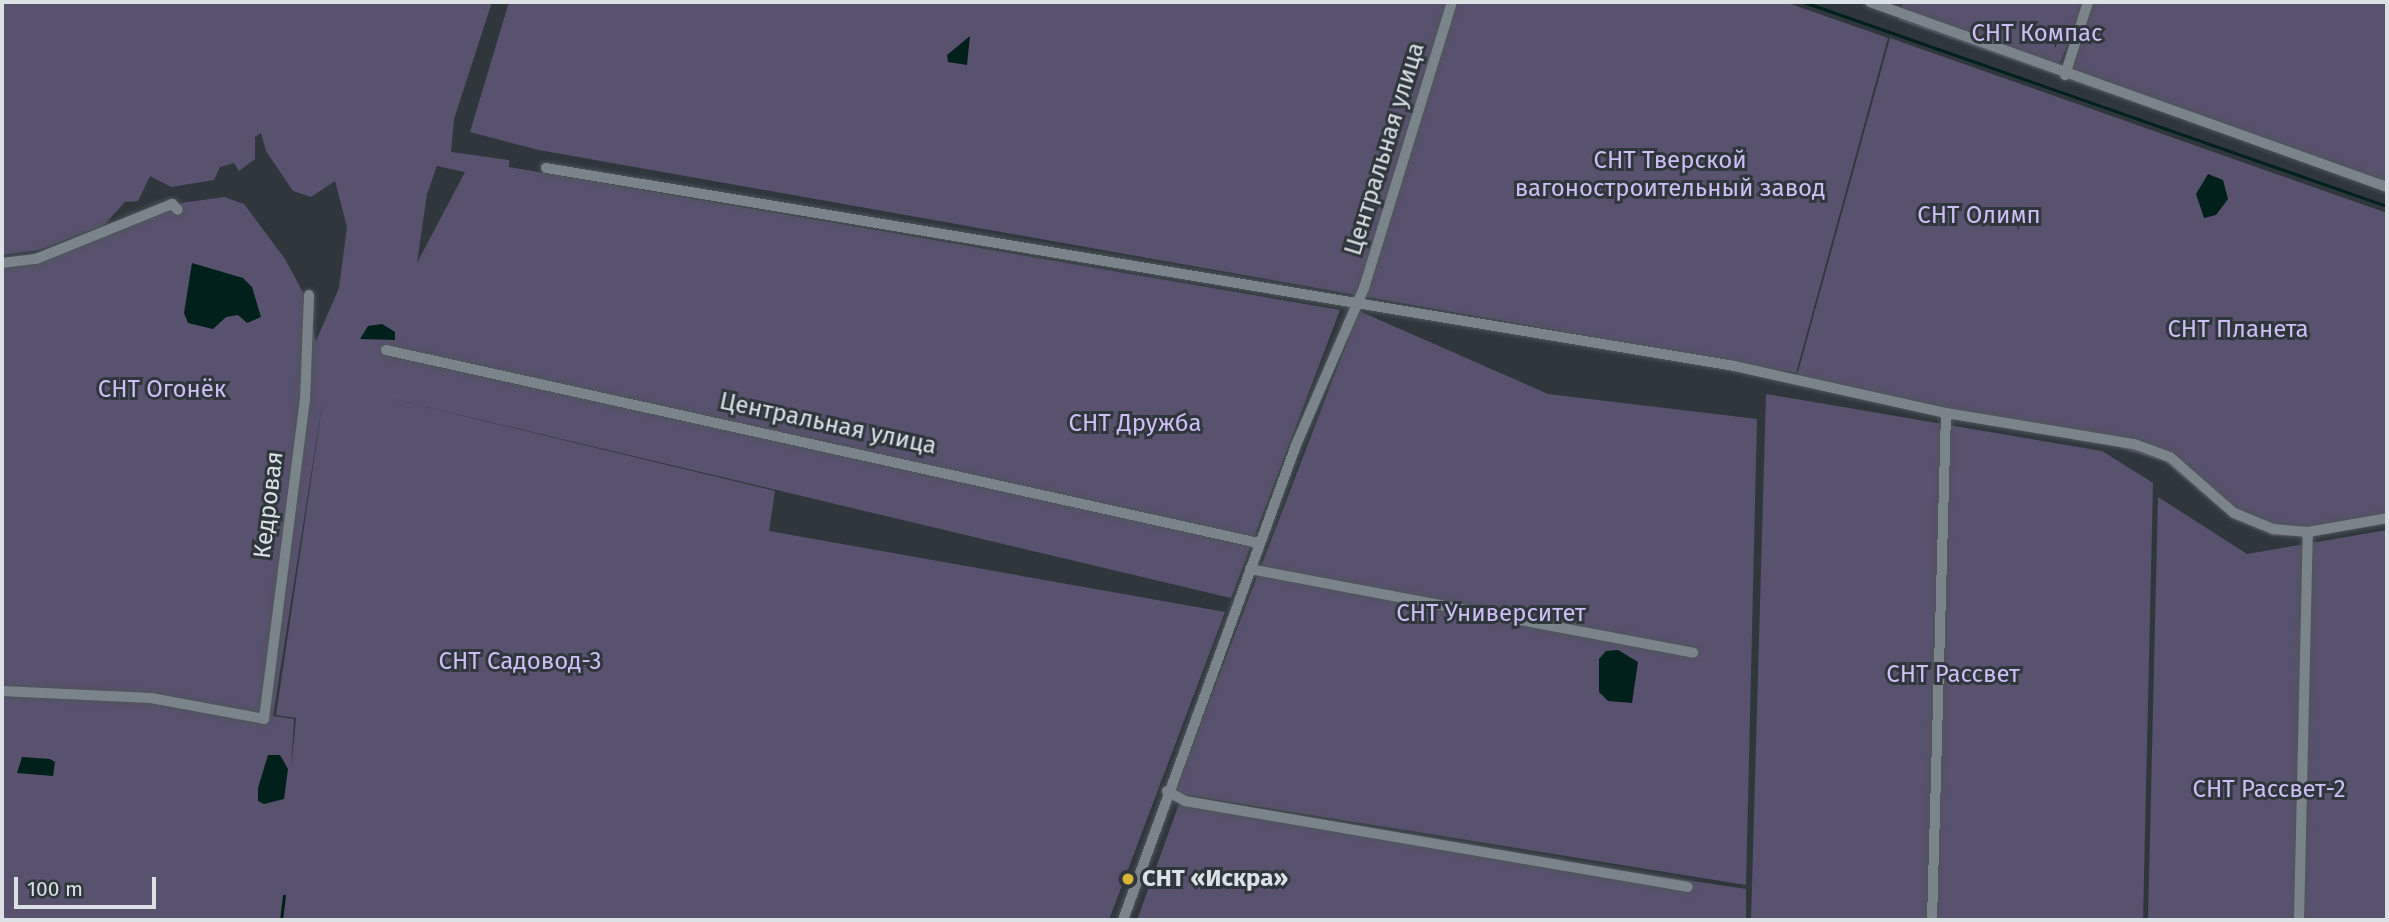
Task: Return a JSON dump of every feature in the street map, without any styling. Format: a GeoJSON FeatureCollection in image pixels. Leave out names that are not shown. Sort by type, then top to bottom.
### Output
{"type":"FeatureCollection","features":[{"type":"Feature","properties":{"kind":"street","name":"Центральная улица"},"geometry":{"type":"LineString","coordinates":[[1123,920],[1167,791],[1259,543],[1352,305],[1364,288],[1452,2]]}},
{"type":"Feature","properties":{"kind":"street"},"geometry":{"type":"LineString","coordinates":[[1870,2],[2066,75],[2387,187]]}},
{"type":"Feature","properties":{"kind":"street"},"geometry":{"type":"LineString","coordinates":[[2066,75],[2088,2]]}},
{"type":"Feature","properties":{"kind":"street"},"geometry":{"type":"LineString","coordinates":[[547,167],[1352,305],[1734,366],[1947,413],[2134,444],[2170,457],[2234,513],[2273,529],[2308,533],[2387,518]]}},
{"type":"Feature","properties":{"kind":"street"},"geometry":{"type":"LineString","coordinates":[[2,263],[36,259],[172,204],[178,210]]}},
{"type":"Feature","properties":{"kind":"street","name":"Кедровая"},"geometry":{"type":"LineString","coordinates":[[2,691],[151,698],[264,717],[305,400],[309,295]]}},
{"type":"Feature","properties":{"kind":"street","name":"Центральная улица"},"geometry":{"type":"LineString","coordinates":[[386,350],[1259,543]]}},
{"type":"Feature","properties":{"kind":"street"},"geometry":{"type":"LineString","coordinates":[[1932,920],[1947,413]]}},
{"type":"Feature","properties":{"kind":"street"},"geometry":{"type":"LineString","coordinates":[[2299,920],[2308,533]]}},
{"type":"Feature","properties":{"kind":"street"},"geometry":{"type":"LineString","coordinates":[[1250,569],[1693,653]]}},
{"type":"Feature","properties":{"kind":"street"},"geometry":{"type":"LineString","coordinates":[[1167,791],[1185,801],[1688,887]]}},
{"type":"Feature","properties":{"kind":"green space"},"geometry":{"type":"Polygon","coordinates":[[[2,2],[492,2],[454,119],[451,152],[509,160],[509,167],[1340,310],[1231,598],[368,393],[775,491],[769,531],[1225,612],[1109,920],[2,920],[2,267],[29,265],[181,203],[224,197],[244,204],[285,259],[305,296],[316,341],[339,288],[347,227],[335,181],[311,197],[293,191],[266,151],[261,133],[255,137],[255,159],[239,171],[234,163],[220,167],[214,180],[171,187],[150,176],[138,201],[125,202],[104,225],[39,250],[2,255],[2,2]],[[437,166],[427,194],[417,263],[465,172],[437,166]],[[325,386],[273,716],[294,719],[291,771],[296,718],[276,715],[325,386]]]}},
{"type":"Feature","properties":{"kind":"green space","name":"СНТ Тверской вагоностроительный завод"},"geometry":{"type":"Polygon","coordinates":[[[509,2],[1785,2],[1888,38],[1796,373],[539,150],[470,132],[509,2]]]}},
{"type":"Feature","properties":{"kind":"green space","name":"СНТ Компас"},"geometry":{"type":"Polygon","coordinates":[[[1903,2],[2085,2],[2055,75],[1898,20],[1903,2]]]}},
{"type":"Feature","properties":{"kind":"green space"},"geometry":{"type":"Polygon","coordinates":[[[2091,2],[2387,2],[2387,189],[2062,78],[2091,2]]]}},
{"type":"Feature","properties":{"kind":"green space"},"geometry":{"type":"Polygon","coordinates":[[[1890,38],[2387,213],[2387,524],[2314,536],[2273,536],[2231,518],[2165,462],[2108,444],[1795,383],[1890,38]]]}},
{"type":"Feature","properties":{"kind":"green space","name":"СНТ Университет"},"geometry":{"type":"Polygon","coordinates":[[[1359,311],[1548,394],[1757,419],[1746,885],[1174,793],[1359,311]]]}},
{"type":"Feature","properties":{"kind":"green space","name":"СНТ Рассвет"},"geometry":{"type":"Polygon","coordinates":[[[1766,394],[2102,451],[2153,483],[2143,920],[1751,920],[1766,394]]]}},
{"type":"Feature","properties":{"kind":"green space","name":"СНТ Рассвет-2"},"geometry":{"type":"Polygon","coordinates":[[[2158,497],[2247,554],[2387,530],[2387,920],[2148,920],[2158,497]]]}},
{"type":"Feature","properties":{"kind":"green space"},"geometry":{"type":"Polygon","coordinates":[[[1179,804],[1746,889],[1746,920],[1137,920],[1179,804]]]}},
{"type":"Feature","properties":{"kind":"shaded area"},"geometry":{"type":"Polygon","coordinates":[[[970,36],[967,65],[948,62],[947,55],[970,36]]]}},
{"type":"Feature","properties":{"kind":"shaded area"},"geometry":{"type":"Polygon","coordinates":[[[2208,174],[2223,180],[2228,199],[2216,215],[2204,218],[2196,194],[2208,174]]]}},
{"type":"Feature","properties":{"kind":"shaded area"},"geometry":{"type":"Polygon","coordinates":[[[192,263],[243,278],[252,287],[261,317],[247,323],[238,315],[226,317],[213,329],[188,323],[184,313],[192,263]]]}},
{"type":"Feature","properties":{"kind":"shaded area"},"geometry":{"type":"Polygon","coordinates":[[[382,324],[395,332],[395,340],[360,339],[368,326],[382,324]]]}},
{"type":"Feature","properties":{"kind":"shaded area"},"geometry":{"type":"Polygon","coordinates":[[[1618,650],[1638,662],[1632,703],[1608,701],[1599,692],[1599,659],[1606,651],[1618,650]]]}},
{"type":"Feature","properties":{"kind":"shaded area"},"geometry":{"type":"Polygon","coordinates":[[[268,755],[280,755],[288,769],[284,799],[264,804],[258,801],[258,788],[268,755]]]}},
{"type":"Feature","properties":{"kind":"shaded area"},"geometry":{"type":"Polygon","coordinates":[[[22,757],[50,759],[55,762],[53,776],[17,773],[22,757]]]}},
{"type":"Feature","properties":{"kind":"waterway"},"geometry":{"type":"LineString","coordinates":[[1804,2],[2387,206]]}},
{"type":"Feature","properties":{"kind":"waterway"},"geometry":{"type":"LineString","coordinates":[[281,920],[284,896]]}},
{"type":"Feature","properties":{"kind":"place","name":"СНТ «Искра»"},"geometry":{"type":"Point","coordinates":[1128,879]}},
{"type":"Feature","properties":{"kind":"park label","name":"СНТ Олимп"},"geometry":{"type":"Point","coordinates":[1979,216]}},
{"type":"Feature","properties":{"kind":"park label","name":"СНТ Планета"},"geometry":{"type":"Point","coordinates":[2238,330]}},
{"type":"Feature","properties":{"kind":"park label","name":"СНТ Огонёк"},"geometry":{"type":"Point","coordinates":[162,390]}},
{"type":"Feature","properties":{"kind":"park label","name":"СНТ Дружба"},"geometry":{"type":"Point","coordinates":[1135,424]}},
{"type":"Feature","properties":{"kind":"park label","name":"СНТ Садовод-3"},"geometry":{"type":"Point","coordinates":[520,662]}}]}
